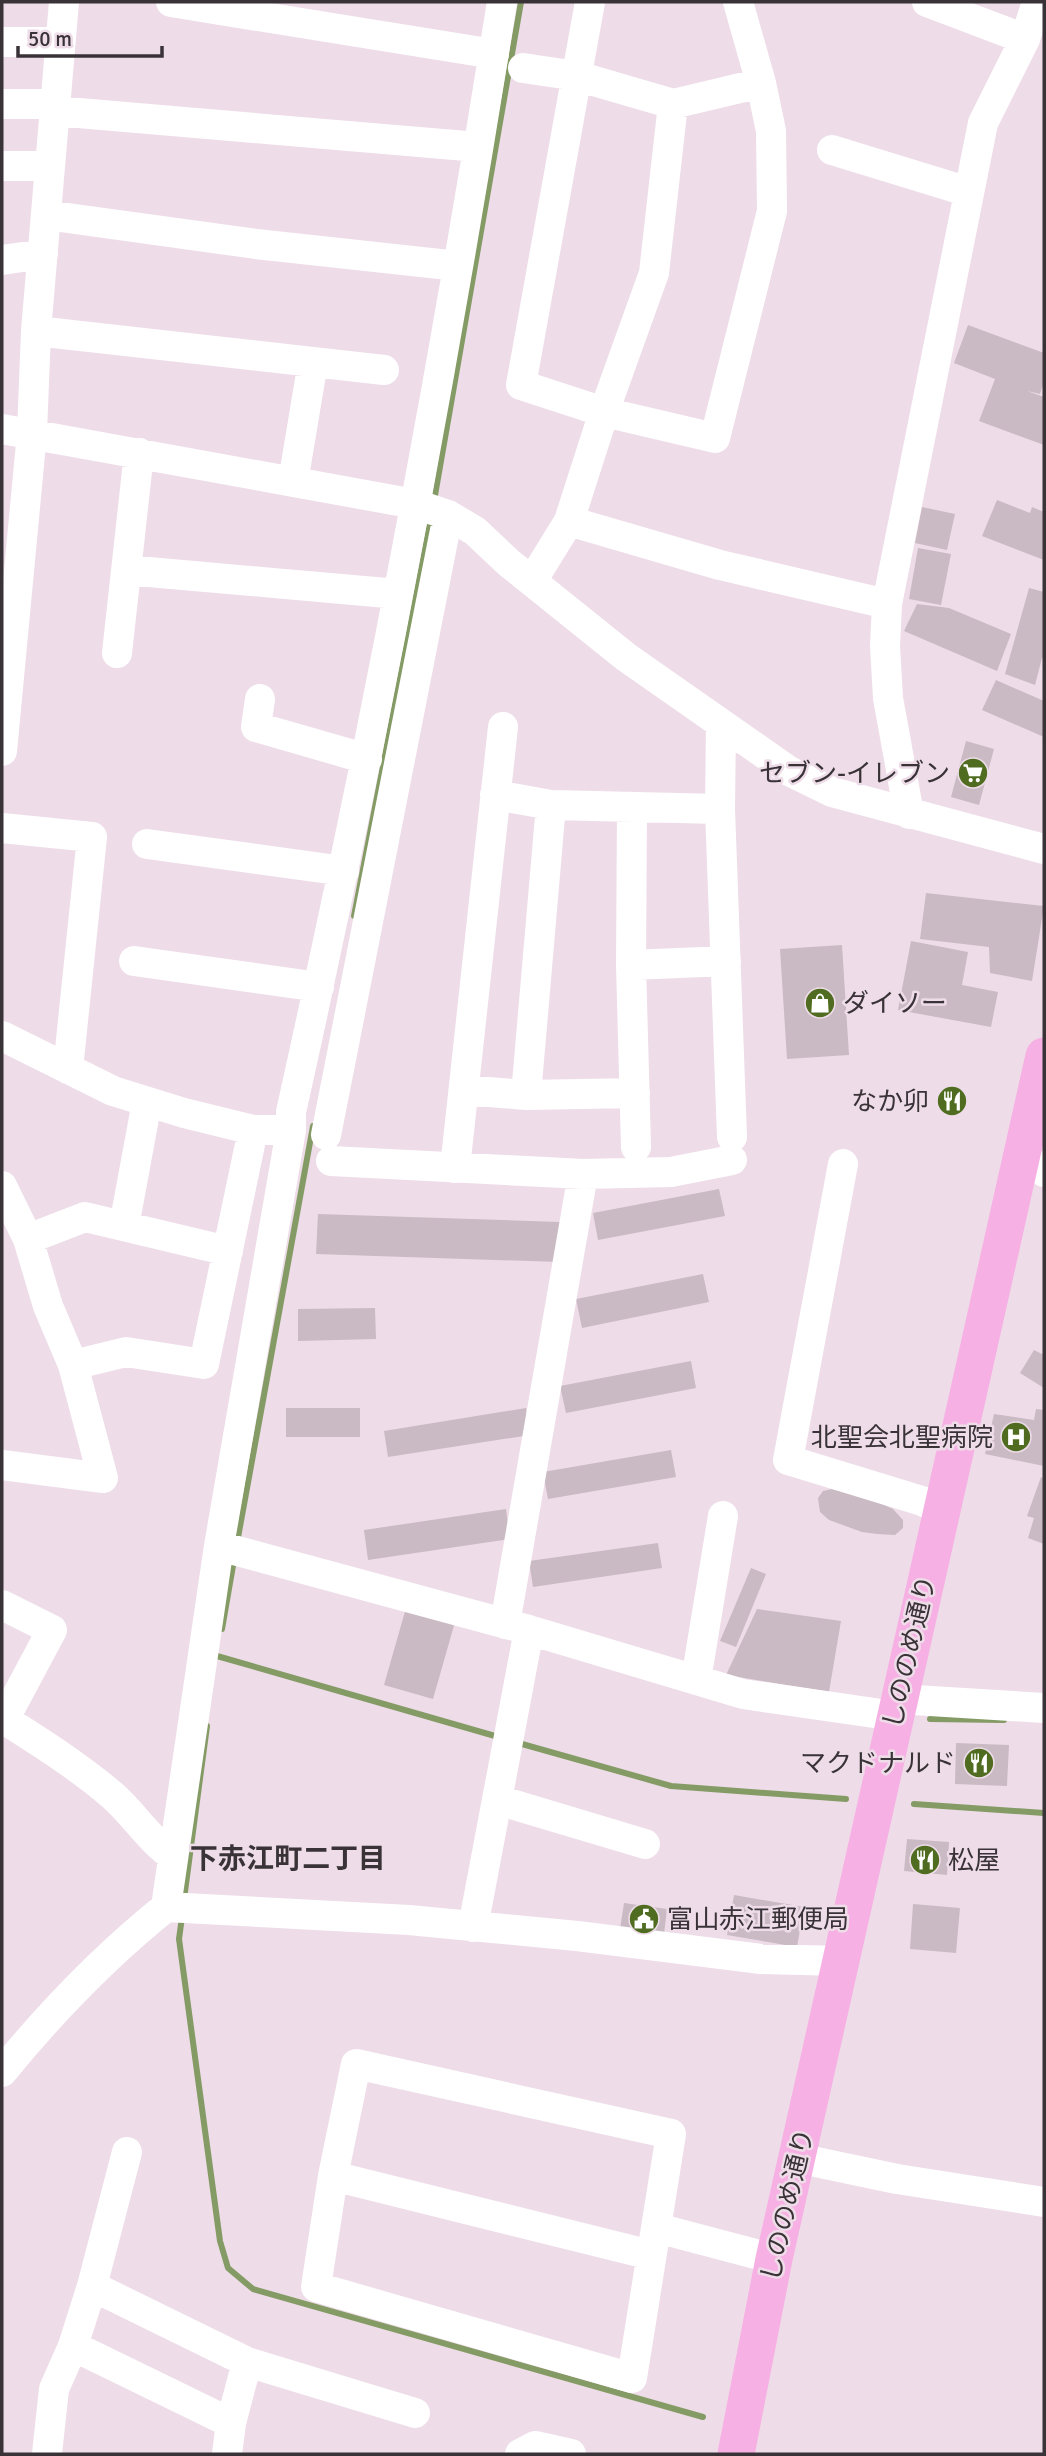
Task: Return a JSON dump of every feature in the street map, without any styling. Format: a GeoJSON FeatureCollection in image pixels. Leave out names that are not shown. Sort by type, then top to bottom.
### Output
{"type":"FeatureCollection","features":[{"type":"Feature","properties":{"kind":"main road","name":"しののめ通り"},"geometry":{"type":"LineString","coordinates":[[736,2454],[774,2259],[941,1510],[1033,1163],[1044,1056]]}},
{"type":"Feature","properties":{"kind":"street"},"geometry":{"type":"LineString","coordinates":[[2,751],[6,663],[32,433],[36,331],[64,2]]}},
{"type":"Feature","properties":{"kind":"street"},"geometry":{"type":"LineString","coordinates":[[171,2],[494,54]]}},
{"type":"Feature","properties":{"kind":"street"},"geometry":{"type":"LineString","coordinates":[[502,2],[458,266],[432,510],[329,1148],[455,1168],[583,1174],[671,1172],[732,1149],[720,809],[721,724]]}},
{"type":"Feature","properties":{"kind":"street"},"geometry":{"type":"LineString","coordinates":[[590,2],[521,386],[604,412],[715,438],[772,211],[771,131],[761,83],[738,2]]}},
{"type":"Feature","properties":{"kind":"street"},"geometry":{"type":"LineString","coordinates":[[927,2],[1026,39]]}},
{"type":"Feature","properties":{"kind":"street"},"geometry":{"type":"LineString","coordinates":[[909,814],[888,698],[885,646],[887,604],[983,122],[1026,39],[1037,2]]}},
{"type":"Feature","properties":{"kind":"street"},"geometry":{"type":"LineString","coordinates":[[2,42],[60,42]]}},
{"type":"Feature","properties":{"kind":"street"},"geometry":{"type":"LineString","coordinates":[[523,68],[577,76],[673,104],[761,83]]}},
{"type":"Feature","properties":{"kind":"street"},"geometry":{"type":"LineString","coordinates":[[2,104],[478,147]]}},
{"type":"Feature","properties":{"kind":"street"},"geometry":{"type":"LineString","coordinates":[[532,581],[569,521],[604,412],[654,273],[673,104]]}},
{"type":"Feature","properties":{"kind":"street"},"geometry":{"type":"LineString","coordinates":[[832,150],[970,192]]}},
{"type":"Feature","properties":{"kind":"street"},"geometry":{"type":"LineString","coordinates":[[2,166],[50,166]]}},
{"type":"Feature","properties":{"kind":"street"},"geometry":{"type":"LineString","coordinates":[[46,215],[256,244],[458,266]]}},
{"type":"Feature","properties":{"kind":"street"},"geometry":{"type":"LineString","coordinates":[[2,260],[43,254]]}},
{"type":"Feature","properties":{"kind":"street"},"geometry":{"type":"LineString","coordinates":[[36,331],[384,370]]}},
{"type":"Feature","properties":{"kind":"street"},"geometry":{"type":"LineString","coordinates":[[293,482],[313,362]]}},
{"type":"Feature","properties":{"kind":"street"},"geometry":{"type":"LineString","coordinates":[[2,429],[432,510],[475,531],[509,563],[626,657],[789,771],[832,792],[1044,849]]}},
{"type":"Feature","properties":{"kind":"street"},"geometry":{"type":"LineString","coordinates":[[117,653],[139,453]]}},
{"type":"Feature","properties":{"kind":"street"},"geometry":{"type":"LineString","coordinates":[[178,1908],[173,1856],[230,1549],[292,1130],[291,1112],[344,871],[398,594],[432,510]]}},
{"type":"Feature","properties":{"kind":"street"},"geometry":{"type":"LineString","coordinates":[[569,521],[720,565],[887,604]]}},
{"type":"Feature","properties":{"kind":"street"},"geometry":{"type":"LineString","coordinates":[[126,570],[398,594]]}},
{"type":"Feature","properties":{"kind":"street"},"geometry":{"type":"LineString","coordinates":[[260,699],[256,727],[367,759]]}},
{"type":"Feature","properties":{"kind":"street"},"geometry":{"type":"LineString","coordinates":[[455,1168],[503,727]]}},
{"type":"Feature","properties":{"kind":"street"},"geometry":{"type":"LineString","coordinates":[[495,795],[551,805],[720,809]]}},
{"type":"Feature","properties":{"kind":"street"},"geometry":{"type":"LineString","coordinates":[[526,1096],[551,805]]}},
{"type":"Feature","properties":{"kind":"street"},"geometry":{"type":"LineString","coordinates":[[632,807],[631,965],[636,1147]]}},
{"type":"Feature","properties":{"kind":"street"},"geometry":{"type":"LineString","coordinates":[[2,828],[92,837],[68,1069]]}},
{"type":"Feature","properties":{"kind":"street"},"geometry":{"type":"LineString","coordinates":[[146,844],[344,871]]}},
{"type":"Feature","properties":{"kind":"street"},"geometry":{"type":"LineString","coordinates":[[134,961],[318,987]]}},
{"type":"Feature","properties":{"kind":"street"},"geometry":{"type":"LineString","coordinates":[[631,965],[726,961]]}},
{"type":"Feature","properties":{"kind":"street"},"geometry":{"type":"LineString","coordinates":[[2,1036],[113,1091],[253,1130],[292,1130]]}},
{"type":"Feature","properties":{"kind":"street"},"geometry":{"type":"LineString","coordinates":[[464,1090],[526,1096],[635,1093]]}},
{"type":"Feature","properties":{"kind":"street"},"geometry":{"type":"LineString","coordinates":[[124,1226],[147,1102]]}},
{"type":"Feature","properties":{"kind":"street"},"geometry":{"type":"LineString","coordinates":[[73,1365],[126,1352],[204,1364],[253,1130]]}},
{"type":"Feature","properties":{"kind":"street"},"geometry":{"type":"LineString","coordinates":[[843,1164],[788,1460],[922,1501],[941,1510]]}},
{"type":"Feature","properties":{"kind":"street"},"geometry":{"type":"LineString","coordinates":[[474,1927],[498,1800],[517,1627],[583,1174]]}},
{"type":"Feature","properties":{"kind":"street"},"geometry":{"type":"LineString","coordinates":[[2,1186],[28,1239],[48,1306],[73,1365],[103,1478],[2,1465]]}},
{"type":"Feature","properties":{"kind":"street"},"geometry":{"type":"LineString","coordinates":[[28,1239],[85,1217],[228,1251]]}},
{"type":"Feature","properties":{"kind":"street"},"geometry":{"type":"LineString","coordinates":[[696,1680],[723,1516]]}},
{"type":"Feature","properties":{"kind":"street"},"geometry":{"type":"LineString","coordinates":[[230,1549],[517,1627],[743,1694],[896,1707],[1044,1708]]}},
{"type":"Feature","properties":{"kind":"street"},"geometry":{"type":"LineString","coordinates":[[2,1605],[52,1630],[3,1719],[51,1748],[114,1796],[161,1848],[173,1856]]}},
{"type":"Feature","properties":{"kind":"street"},"geometry":{"type":"LineString","coordinates":[[498,1800],[645,1844]]}},
{"type":"Feature","properties":{"kind":"street"},"geometry":{"type":"LineString","coordinates":[[2,2072],[41,2023],[129,1936],[178,1908],[409,1920],[577,1936],[761,1959],[842,1961]]}},
{"type":"Feature","properties":{"kind":"street"},"geometry":{"type":"LineString","coordinates":[[356,2064],[671,2134],[654,2241],[632,2378],[316,2287],[333,2176],[356,2064]]}},
{"type":"Feature","properties":{"kind":"street"},"geometry":{"type":"LineString","coordinates":[[47,2454],[54,2389],[73,2346],[92,2286],[127,2152]]}},
{"type":"Feature","properties":{"kind":"street"},"geometry":{"type":"LineString","coordinates":[[797,2158],[897,2179],[1044,2202]]}},
{"type":"Feature","properties":{"kind":"street"},"geometry":{"type":"LineString","coordinates":[[333,2176],[654,2241],[774,2259]]}},
{"type":"Feature","properties":{"kind":"street"},"geometry":{"type":"LineString","coordinates":[[92,2286],[247,2362],[415,2413]]}},
{"type":"Feature","properties":{"kind":"street"},"geometry":{"type":"LineString","coordinates":[[73,2346],[231,2423]]}},
{"type":"Feature","properties":{"kind":"street"},"geometry":{"type":"LineString","coordinates":[[228,2454],[231,2423],[247,2362]]}},
{"type":"Feature","properties":{"kind":"street"},"geometry":{"type":"LineString","coordinates":[[520,2454],[535,2446],[571,2454]]}},
{"type":"Feature","properties":{"kind":"building"},"geometry":{"type":"Polygon","coordinates":[[[968,325],[1044,353],[1044,382],[1040,394],[1027,391],[1044,397],[1044,445],[979,421],[995,379],[954,363],[968,325]]]}},
{"type":"Feature","properties":{"kind":"building"},"geometry":{"type":"Polygon","coordinates":[[[997,500],[1030,513],[1032,507],[1044,512],[1044,560],[982,536],[997,500]]]}},
{"type":"Feature","properties":{"kind":"building"},"geometry":{"type":"Polygon","coordinates":[[[922,507],[955,514],[947,550],[915,543],[922,507]]]}},
{"type":"Feature","properties":{"kind":"building"},"geometry":{"type":"Polygon","coordinates":[[[918,548],[951,554],[941,605],[909,599],[918,548]]]}},
{"type":"Feature","properties":{"kind":"building"},"geometry":{"type":"Polygon","coordinates":[[[1029,588],[1044,592],[1044,658],[1035,685],[1005,674],[1029,588]]]}},
{"type":"Feature","properties":{"kind":"building"},"geometry":{"type":"Polygon","coordinates":[[[917,604],[949,608],[1011,634],[997,671],[904,631],[917,604]]]}},
{"type":"Feature","properties":{"kind":"building"},"geometry":{"type":"Polygon","coordinates":[[[996,680],[1044,701],[1044,737],[982,710],[996,680]]]}},
{"type":"Feature","properties":{"kind":"building","name":"セブン-イレブン"},"geometry":{"type":"Polygon","coordinates":[[[966,741],[994,749],[979,805],[951,797],[966,741]]]}},
{"type":"Feature","properties":{"kind":"building"},"geometry":{"type":"Polygon","coordinates":[[[926,893],[1044,906],[1032,981],[990,973],[989,947],[920,939],[926,893]]]}},
{"type":"Feature","properties":{"kind":"building"},"geometry":{"type":"Polygon","coordinates":[[[911,941],[968,952],[962,985],[998,992],[991,1027],[898,1010],[911,941]]]}},
{"type":"Feature","properties":{"kind":"building"},"geometry":{"type":"Polygon","coordinates":[[[842,945],[849,1055],[787,1059],[780,949],[842,945]]]}},
{"type":"Feature","properties":{"kind":"building"},"geometry":{"type":"Polygon","coordinates":[[[719,1189],[725,1216],[598,1240],[593,1213],[719,1189]]]}},
{"type":"Feature","properties":{"kind":"building"},"geometry":{"type":"Polygon","coordinates":[[[318,1214],[560,1222],[559,1262],[316,1254],[318,1214]]]}},
{"type":"Feature","properties":{"kind":"building"},"geometry":{"type":"Polygon","coordinates":[[[703,1274],[709,1302],[582,1328],[576,1299],[703,1274]]]}},
{"type":"Feature","properties":{"kind":"building"},"geometry":{"type":"Polygon","coordinates":[[[375,1308],[376,1339],[298,1341],[298,1309],[375,1308]]]}},
{"type":"Feature","properties":{"kind":"building","name":"北聖会北聖病院"},"geometry":{"type":"Polygon","coordinates":[[[1034,1350],[1044,1355],[1044,1388],[1020,1373],[1034,1350]]]}},
{"type":"Feature","properties":{"kind":"building"},"geometry":{"type":"Polygon","coordinates":[[[691,1361],[696,1388],[566,1413],[560,1386],[691,1361]]]}},
{"type":"Feature","properties":{"kind":"building"},"geometry":{"type":"Polygon","coordinates":[[[286,1408],[360,1408],[360,1437],[286,1437],[286,1408]]]}},
{"type":"Feature","properties":{"kind":"building"},"geometry":{"type":"Polygon","coordinates":[[[526,1408],[530,1435],[388,1457],[384,1431],[526,1408]]]}},
{"type":"Feature","properties":{"kind":"building","name":"北聖会北聖病院"},"geometry":{"type":"Polygon","coordinates":[[[1036,1409],[1044,1410],[1044,1466],[985,1454],[994,1414],[1034,1420],[1036,1409]]]}},
{"type":"Feature","properties":{"kind":"building"},"geometry":{"type":"Polygon","coordinates":[[[671,1450],[676,1477],[548,1499],[543,1472],[671,1450]]]}},
{"type":"Feature","properties":{"kind":"building","name":"北聖会北聖病院"},"geometry":{"type":"Polygon","coordinates":[[[1041,1477],[1044,1478],[1044,1544],[1028,1538],[1034,1518],[1027,1516],[1041,1477]]]}},
{"type":"Feature","properties":{"kind":"building"},"geometry":{"type":"Polygon","coordinates":[[[832,1489],[873,1500],[893,1509],[903,1520],[903,1528],[895,1535],[877,1534],[862,1532],[829,1520],[820,1512],[818,1498],[823,1491],[832,1489]]]}},
{"type":"Feature","properties":{"kind":"building"},"geometry":{"type":"Polygon","coordinates":[[[506,1509],[510,1539],[368,1560],[364,1530],[506,1509]]]}},
{"type":"Feature","properties":{"kind":"building"},"geometry":{"type":"Polygon","coordinates":[[[658,1543],[662,1568],[533,1587],[529,1561],[658,1543]]]}},
{"type":"Feature","properties":{"kind":"building"},"geometry":{"type":"Polygon","coordinates":[[[751,1568],[766,1574],[736,1647],[720,1641],[751,1568]]]}},
{"type":"Feature","properties":{"kind":"building"},"geometry":{"type":"Polygon","coordinates":[[[406,1608],[455,1622],[433,1699],[384,1685],[406,1608]]]}},
{"type":"Feature","properties":{"kind":"building"},"geometry":{"type":"Polygon","coordinates":[[[757,1609],[841,1621],[829,1692],[726,1675],[757,1609]]]}},
{"type":"Feature","properties":{"kind":"building"},"geometry":{"type":"Polygon","coordinates":[[[956,1743],[1009,1745],[1007,1786],[955,1784],[956,1743]]]}},
{"type":"Feature","properties":{"kind":"building"},"geometry":{"type":"Polygon","coordinates":[[[907,1839],[949,1842],[947,1875],[904,1871],[907,1839]]]}},
{"type":"Feature","properties":{"kind":"building"},"geometry":{"type":"Polygon","coordinates":[[[734,1895],[804,1907],[797,1947],[727,1935],[734,1895]]]}},
{"type":"Feature","properties":{"kind":"building"},"geometry":{"type":"Polygon","coordinates":[[[624,1903],[667,1909],[664,1934],[620,1929],[624,1903]]]}},
{"type":"Feature","properties":{"kind":"building"},"geometry":{"type":"Polygon","coordinates":[[[913,1904],[960,1908],[956,1953],[910,1949],[913,1904]]]}},
{"type":"Feature","properties":{"kind":"waterway"},"geometry":{"type":"LineString","coordinates":[[434,501],[521,2]]}},
{"type":"Feature","properties":{"kind":"waterway"},"geometry":{"type":"LineString","coordinates":[[354,916],[431,518]]}},
{"type":"Feature","properties":{"kind":"waterway"},"geometry":{"type":"LineString","coordinates":[[237,1543],[313,1126]]}},
{"type":"Feature","properties":{"kind":"waterway"},"geometry":{"type":"LineString","coordinates":[[222,1629],[234,1560]]}},
{"type":"Feature","properties":{"kind":"waterway"},"geometry":{"type":"LineString","coordinates":[[217,1656],[502,1738]]}},
{"type":"Feature","properties":{"kind":"waterway"},"geometry":{"type":"LineString","coordinates":[[930,1719],[1004,1720]]}},
{"type":"Feature","properties":{"kind":"waterway"},"geometry":{"type":"LineString","coordinates":[[184,1899],[207,1726]]}},
{"type":"Feature","properties":{"kind":"waterway"},"geometry":{"type":"LineString","coordinates":[[515,1742],[671,1786],[846,1799]]}},
{"type":"Feature","properties":{"kind":"waterway"},"geometry":{"type":"LineString","coordinates":[[914,1804],[1044,1813]]}},
{"type":"Feature","properties":{"kind":"waterway"},"geometry":{"type":"LineString","coordinates":[[182,1917],[179,1939],[220,2241],[228,2268],[253,2289],[703,2417]]}},
{"type":"Feature","properties":{"kind":"place","name":"セブン-イレブン"},"geometry":{"type":"Point","coordinates":[973,773]}},
{"type":"Feature","properties":{"kind":"place","name":"ダイソー"},"geometry":{"type":"Point","coordinates":[820,1003]}},
{"type":"Feature","properties":{"kind":"place","name":"なか卯"},"geometry":{"type":"Point","coordinates":[952,1101]}},
{"type":"Feature","properties":{"kind":"place","name":"北聖会北聖病院"},"geometry":{"type":"Point","coordinates":[1016,1437]}},
{"type":"Feature","properties":{"kind":"place","name":"マクドナルド"},"geometry":{"type":"Point","coordinates":[979,1763]}},
{"type":"Feature","properties":{"kind":"place","name":"松屋"},"geometry":{"type":"Point","coordinates":[925,1860]}},
{"type":"Feature","properties":{"kind":"place","name":"富山赤江郵便局"},"geometry":{"type":"Point","coordinates":[644,1919]}},
{"type":"Feature","properties":{"kind":"district","name":"下赤江町二丁目"},"geometry":{"type":"Point","coordinates":[288,1858]}}]}
